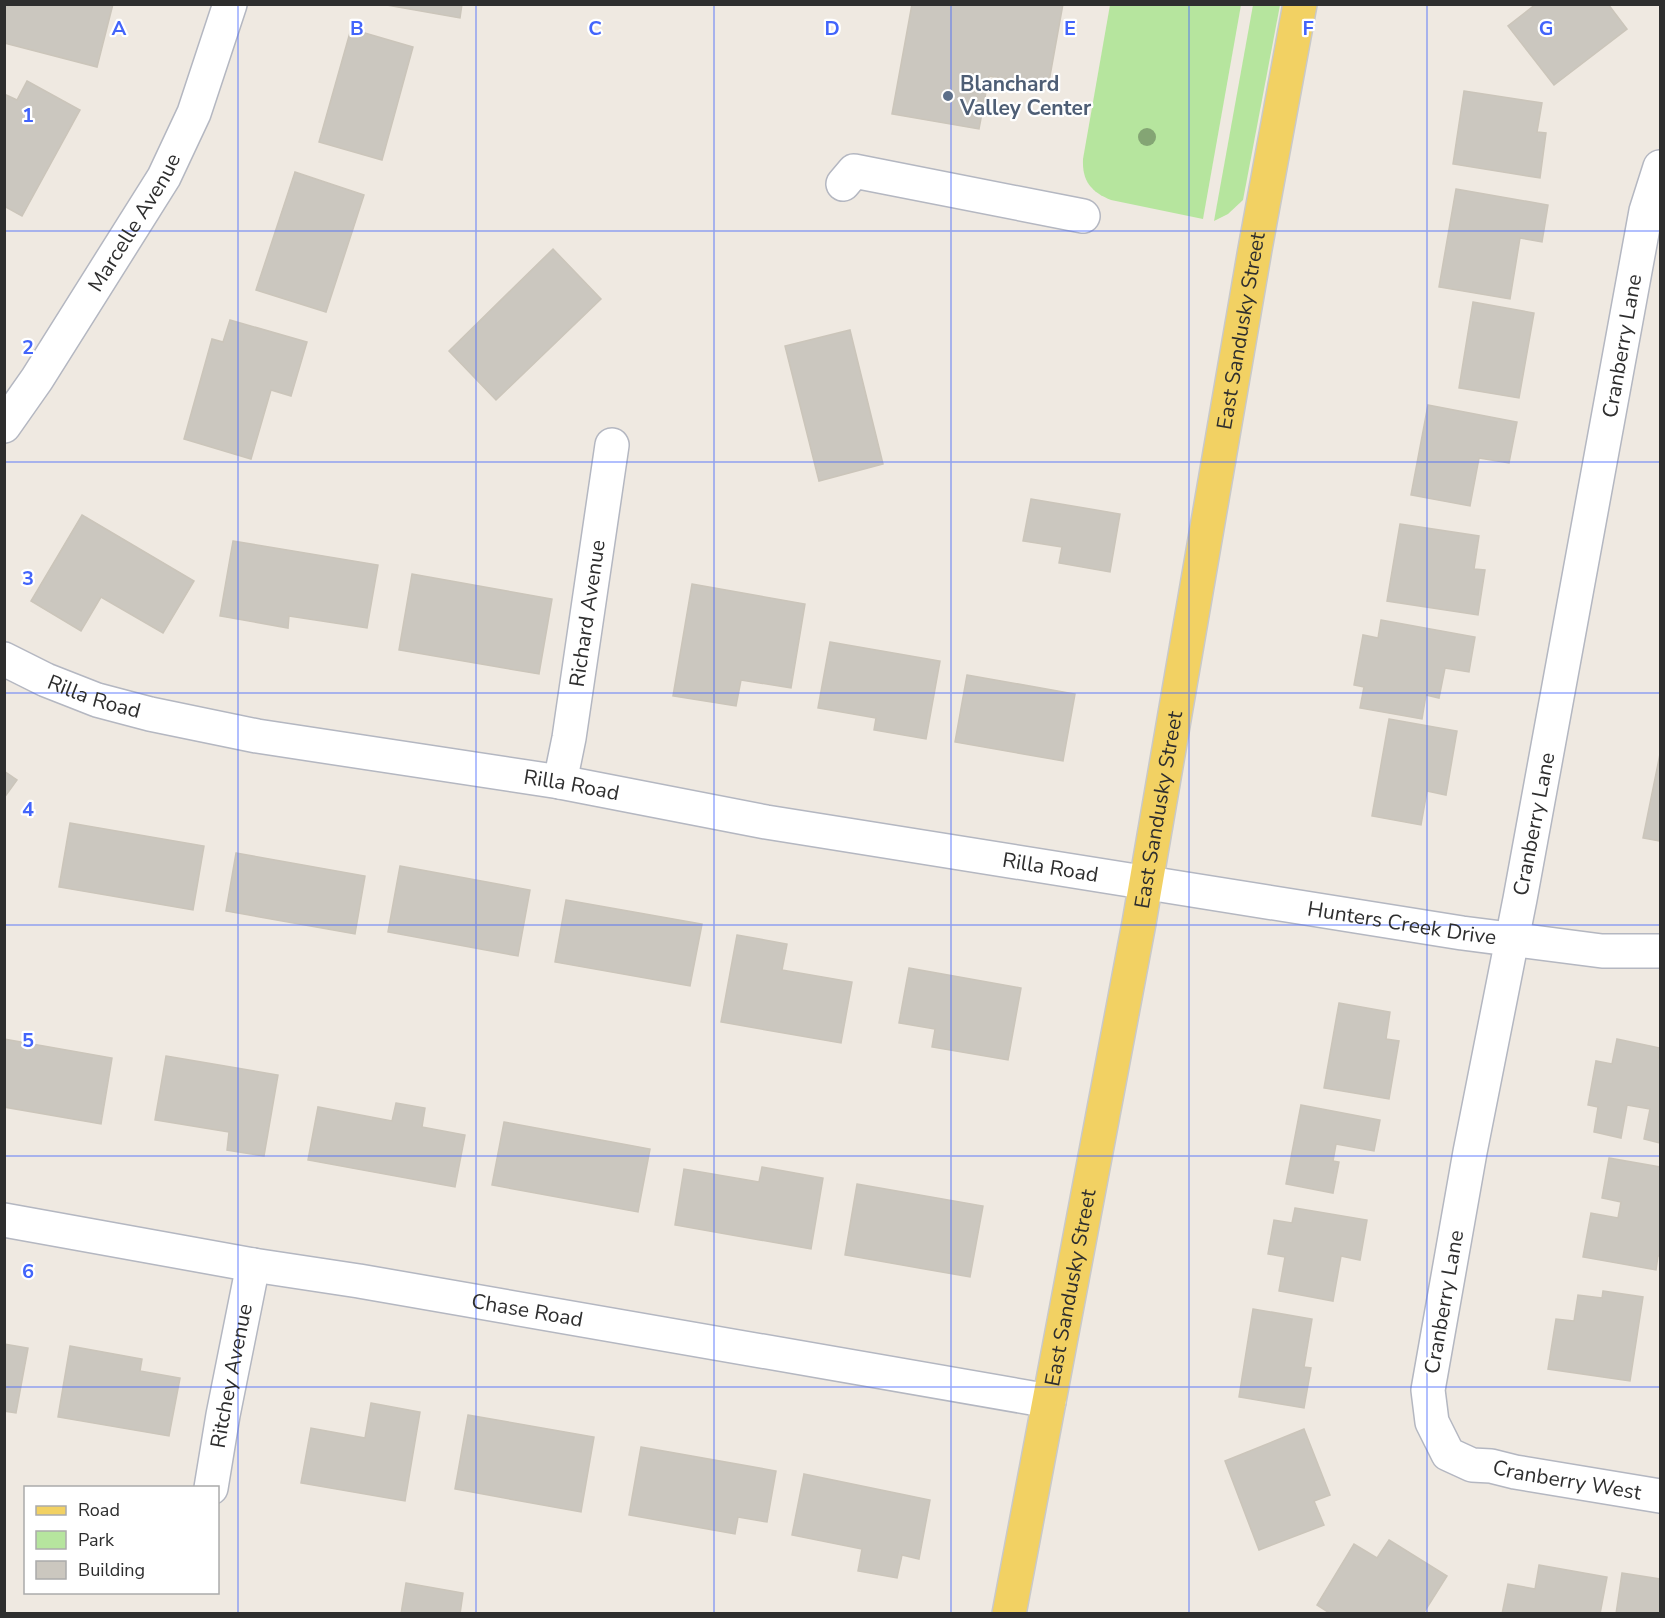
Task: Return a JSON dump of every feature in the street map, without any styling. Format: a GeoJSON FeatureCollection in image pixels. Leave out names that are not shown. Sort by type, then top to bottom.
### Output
{"type":"FeatureCollection","features":[{"type":"Feature","properties":{"kind":"main road","name":"East Sandusky Street"},"geometry":{"type":"LineString","coordinates":[[1009,1614],[1145,884],[1255,249],[1300,4]]}},
{"type":"Feature","properties":{"kind":"street","name":"Marcelle Avenue"},"geometry":{"type":"LineString","coordinates":[[4,426],[37,379],[164,177],[194,113],[230,4]]}},
{"type":"Feature","properties":{"kind":"street","name":"Cranberry Lane"},"geometry":{"type":"LineString","coordinates":[[1472,1465],[1448,1454],[1432,1422],[1428,1390],[1470,1152],[1646,211],[1660,167]]}},
{"type":"Feature","properties":{"kind":"street"},"geometry":{"type":"LineString","coordinates":[[843,184],[854,171],[1083,216]]}},
{"type":"Feature","properties":{"kind":"street","name":"Richard Avenue"},"geometry":{"type":"LineString","coordinates":[[560,782],[569,738],[612,445]]}},
{"type":"Feature","properties":{"kind":"street","name":"Rilla Road"},"geometry":{"type":"LineString","coordinates":[[4,659],[46,680],[97,700],[150,714],[257,736],[560,782],[766,822],[1145,884]]}},
{"type":"Feature","properties":{"kind":"street","name":"Hunters Creek Drive"},"geometry":{"type":"LineString","coordinates":[[1145,884],[1511,940],[1602,951],[1660,951]]}},
{"type":"Feature","properties":{"kind":"street","name":"Chase Road"},"geometry":{"type":"LineString","coordinates":[[4,1220],[253,1265],[370,1283],[1049,1401]]}},
{"type":"Feature","properties":{"kind":"street","name":"Ritchey Avenue"},"geometry":{"type":"LineString","coordinates":[[211,1486],[253,1265]]}},
{"type":"Feature","properties":{"kind":"street","name":"Cranberry West"},"geometry":{"type":"LineString","coordinates":[[1472,1465],[1491,1466],[1660,1496]]}},
{"type":"Feature","properties":{"kind":"green space"},"geometry":{"type":"Polygon","coordinates":[[[1110,5],[1241,5],[1203,219],[1111,200],[1093,189],[1086,180],[1083,159],[1110,5]]]}},
{"type":"Feature","properties":{"kind":"green space"},"geometry":{"type":"Polygon","coordinates":[[[1253,5],[1280,5],[1243,200],[1228,214],[1214,221],[1253,5]]]}},
{"type":"Feature","properties":{"kind":"building"},"geometry":{"type":"Polygon","coordinates":[[[4,4],[113,4],[97,67],[4,43],[4,4]]]}},
{"type":"Feature","properties":{"kind":"building"},"geometry":{"type":"Polygon","coordinates":[[[381,4],[462,4],[460,18],[381,4]]]}},
{"type":"Feature","properties":{"kind":"building"},"geometry":{"type":"Polygon","coordinates":[[[912,4],[1063,4],[1048,87],[989,76],[979,129],[892,114],[912,4]]]}},
{"type":"Feature","properties":{"kind":"building"},"geometry":{"type":"Polygon","coordinates":[[[1536,4],[1608,4],[1627,29],[1554,85],[1508,26],[1536,4]]]}},
{"type":"Feature","properties":{"kind":"building"},"geometry":{"type":"Polygon","coordinates":[[[351,29],[413,47],[382,160],[319,142],[351,29]]]}},
{"type":"Feature","properties":{"kind":"building"},"geometry":{"type":"Polygon","coordinates":[[[27,81],[80,110],[22,216],[4,206],[4,94],[17,100],[27,81]]]}},
{"type":"Feature","properties":{"kind":"building"},"geometry":{"type":"Polygon","coordinates":[[[1464,91],[1542,103],[1537,132],[1546,133],[1540,178],[1453,164],[1464,91]]]}},
{"type":"Feature","properties":{"kind":"building"},"geometry":{"type":"Polygon","coordinates":[[[295,172],[364,195],[326,312],[256,290],[295,172]]]}},
{"type":"Feature","properties":{"kind":"building"},"geometry":{"type":"Polygon","coordinates":[[[1456,189],[1548,205],[1542,242],[1520,238],[1510,299],[1439,287],[1456,189]]]}},
{"type":"Feature","properties":{"kind":"building"},"geometry":{"type":"Polygon","coordinates":[[[553,249],[601,299],[496,400],[449,351],[553,249]]]}},
{"type":"Feature","properties":{"kind":"building"},"geometry":{"type":"Polygon","coordinates":[[[1473,302],[1534,313],[1519,398],[1459,388],[1473,302]]]}},
{"type":"Feature","properties":{"kind":"building"},"geometry":{"type":"Polygon","coordinates":[[[230,320],[307,342],[291,396],[271,390],[251,459],[184,439],[212,339],[223,342],[230,320]]]}},
{"type":"Feature","properties":{"kind":"building"},"geometry":{"type":"Polygon","coordinates":[[[850,330],[883,464],[819,481],[785,346],[850,330]]]}},
{"type":"Feature","properties":{"kind":"building"},"geometry":{"type":"Polygon","coordinates":[[[1428,405],[1517,422],[1509,463],[1479,458],[1470,506],[1411,495],[1428,405]]]}},
{"type":"Feature","properties":{"kind":"building"},"geometry":{"type":"Polygon","coordinates":[[[1031,499],[1120,514],[1110,572],[1059,563],[1062,547],[1023,541],[1031,499]]]}},
{"type":"Feature","properties":{"kind":"building"},"geometry":{"type":"Polygon","coordinates":[[[82,515],[194,581],[163,633],[101,597],[81,631],[31,601],[82,515]]]}},
{"type":"Feature","properties":{"kind":"building"},"geometry":{"type":"Polygon","coordinates":[[[1400,524],[1479,536],[1474,569],[1485,570],[1478,615],[1387,601],[1400,524]]]}},
{"type":"Feature","properties":{"kind":"building"},"geometry":{"type":"Polygon","coordinates":[[[233,541],[378,565],[367,628],[289,616],[288,628],[220,616],[233,541]]]}},
{"type":"Feature","properties":{"kind":"building"},"geometry":{"type":"Polygon","coordinates":[[[412,574],[552,599],[539,674],[399,650],[412,574]]]}},
{"type":"Feature","properties":{"kind":"building"},"geometry":{"type":"Polygon","coordinates":[[[692,584],[805,604],[791,688],[741,680],[736,706],[673,696],[692,584]]]}},
{"type":"Feature","properties":{"kind":"building"},"geometry":{"type":"Polygon","coordinates":[[[1381,620],[1475,637],[1469,672],[1445,668],[1439,698],[1426,695],[1422,719],[1360,708],[1364,687],[1354,685],[1363,635],[1378,638],[1381,620]]]}},
{"type":"Feature","properties":{"kind":"building"},"geometry":{"type":"Polygon","coordinates":[[[830,642],[940,661],[926,739],[874,730],[876,718],[818,708],[830,642]]]}},
{"type":"Feature","properties":{"kind":"building"},"geometry":{"type":"Polygon","coordinates":[[[967,675],[1075,694],[1063,761],[955,742],[967,675]]]}},
{"type":"Feature","properties":{"kind":"building"},"geometry":{"type":"Polygon","coordinates":[[[1389,719],[1457,731],[1446,795],[1427,791],[1421,825],[1372,816],[1389,719]]]}},
{"type":"Feature","properties":{"kind":"building"},"geometry":{"type":"Polygon","coordinates":[[[1660,754],[1660,841],[1643,838],[1660,754]]]}},
{"type":"Feature","properties":{"kind":"building"},"geometry":{"type":"Polygon","coordinates":[[[4,771],[17,780],[4,798],[4,771]]]}},
{"type":"Feature","properties":{"kind":"building"},"geometry":{"type":"Polygon","coordinates":[[[70,823],[204,846],[193,910],[59,887],[70,823]]]}},
{"type":"Feature","properties":{"kind":"building"},"geometry":{"type":"Polygon","coordinates":[[[236,853],[365,876],[355,934],[226,911],[236,853]]]}},
{"type":"Feature","properties":{"kind":"building"},"geometry":{"type":"Polygon","coordinates":[[[400,866],[530,890],[518,956],[388,932],[400,866]]]}},
{"type":"Feature","properties":{"kind":"building"},"geometry":{"type":"Polygon","coordinates":[[[566,900],[702,924],[690,986],[555,962],[566,900]]]}},
{"type":"Feature","properties":{"kind":"building"},"geometry":{"type":"Polygon","coordinates":[[[737,935],[787,944],[782,970],[852,982],[841,1043],[721,1022],[737,935]]]}},
{"type":"Feature","properties":{"kind":"building"},"geometry":{"type":"Polygon","coordinates":[[[909,968],[1021,988],[1008,1060],[932,1047],[935,1029],[899,1023],[909,968]]]}},
{"type":"Feature","properties":{"kind":"building"},"geometry":{"type":"Polygon","coordinates":[[[1339,1003],[1390,1012],[1386,1039],[1399,1041],[1389,1099],[1324,1088],[1339,1003]]]}},
{"type":"Feature","properties":{"kind":"building"},"geometry":{"type":"Polygon","coordinates":[[[4,1039],[112,1058],[101,1124],[4,1107],[4,1039]]]}},
{"type":"Feature","properties":{"kind":"building"},"geometry":{"type":"Polygon","coordinates":[[[1617,1039],[1660,1048],[1660,1143],[1644,1139],[1650,1109],[1627,1105],[1621,1138],[1594,1132],[1598,1107],[1588,1105],[1596,1061],[1612,1064],[1617,1039]]]}},
{"type":"Feature","properties":{"kind":"building"},"geometry":{"type":"Polygon","coordinates":[[[166,1056],[278,1075],[264,1156],[227,1150],[229,1132],[155,1120],[166,1056]]]}},
{"type":"Feature","properties":{"kind":"building"},"geometry":{"type":"Polygon","coordinates":[[[396,1103],[425,1108],[422,1127],[465,1135],[455,1187],[308,1160],[318,1107],[392,1121],[396,1103]]]}},
{"type":"Feature","properties":{"kind":"building"},"geometry":{"type":"Polygon","coordinates":[[[1301,1105],[1380,1120],[1374,1151],[1336,1144],[1333,1161],[1339,1162],[1333,1193],[1286,1184],[1301,1105]]]}},
{"type":"Feature","properties":{"kind":"building"},"geometry":{"type":"Polygon","coordinates":[[[504,1122],[650,1149],[638,1212],[492,1185],[504,1122]]]}},
{"type":"Feature","properties":{"kind":"building"},"geometry":{"type":"Polygon","coordinates":[[[1609,1158],[1660,1167],[1660,1256],[1658,1256],[1656,1270],[1583,1257],[1591,1213],[1618,1218],[1621,1202],[1602,1198],[1609,1158]]]}},
{"type":"Feature","properties":{"kind":"building"},"geometry":{"type":"Polygon","coordinates":[[[762,1167],[823,1178],[811,1249],[675,1225],[684,1169],[759,1182],[762,1167]]]}},
{"type":"Feature","properties":{"kind":"building"},"geometry":{"type":"Polygon","coordinates":[[[857,1184],[983,1206],[970,1277],[845,1255],[857,1184]]]}},
{"type":"Feature","properties":{"kind":"building"},"geometry":{"type":"Polygon","coordinates":[[[1295,1208],[1367,1220],[1360,1260],[1341,1256],[1333,1301],[1279,1291],[1285,1257],[1268,1254],[1274,1220],[1292,1223],[1295,1208]]]}},
{"type":"Feature","properties":{"kind":"building"},"geometry":{"type":"Polygon","coordinates":[[[1603,1291],[1643,1297],[1630,1381],[1548,1369],[1556,1319],[1574,1321],[1578,1295],[1602,1298],[1603,1291]]]}},
{"type":"Feature","properties":{"kind":"building"},"geometry":{"type":"Polygon","coordinates":[[[1253,1309],[1312,1319],[1304,1367],[1311,1368],[1304,1408],[1239,1397],[1253,1309]]]}},
{"type":"Feature","properties":{"kind":"building"},"geometry":{"type":"Polygon","coordinates":[[[4,1344],[28,1348],[16,1413],[4,1411],[4,1344]]]}},
{"type":"Feature","properties":{"kind":"building"},"geometry":{"type":"Polygon","coordinates":[[[70,1346],[142,1359],[140,1371],[180,1378],[169,1436],[58,1417],[70,1346]]]}},
{"type":"Feature","properties":{"kind":"building"},"geometry":{"type":"Polygon","coordinates":[[[371,1403],[420,1412],[405,1501],[301,1483],[311,1428],[365,1438],[371,1403]]]}},
{"type":"Feature","properties":{"kind":"building"},"geometry":{"type":"Polygon","coordinates":[[[468,1415],[594,1437],[581,1512],[455,1489],[468,1415]]]}},
{"type":"Feature","properties":{"kind":"building"},"geometry":{"type":"Polygon","coordinates":[[[1304,1429],[1330,1495],[1314,1501],[1324,1525],[1259,1550],[1225,1461],[1304,1429]]]}},
{"type":"Feature","properties":{"kind":"building"},"geometry":{"type":"Polygon","coordinates":[[[641,1447],[776,1471],[767,1522],[738,1517],[735,1534],[629,1515],[641,1447]]]}},
{"type":"Feature","properties":{"kind":"building"},"geometry":{"type":"Polygon","coordinates":[[[804,1474],[930,1500],[919,1559],[902,1555],[897,1578],[858,1571],[862,1549],[792,1535],[804,1474]]]}},
{"type":"Feature","properties":{"kind":"building"},"geometry":{"type":"Polygon","coordinates":[[[1389,1540],[1447,1576],[1423,1614],[1331,1614],[1317,1605],[1354,1544],[1377,1558],[1389,1540]]]}},
{"type":"Feature","properties":{"kind":"building"},"geometry":{"type":"Polygon","coordinates":[[[1539,1565],[1607,1577],[1600,1614],[1502,1614],[1508,1584],[1535,1589],[1539,1565]]]}},
{"type":"Feature","properties":{"kind":"building"},"geometry":{"type":"Polygon","coordinates":[[[1622,1573],[1660,1579],[1660,1614],[1616,1614],[1622,1573]]]}},
{"type":"Feature","properties":{"kind":"building"},"geometry":{"type":"Polygon","coordinates":[[[406,1583],[463,1593],[460,1614],[401,1614],[406,1583]]]}},
{"type":"Feature","properties":{"kind":"place","name":"Blanchard Valley Center"},"geometry":{"type":"Point","coordinates":[948,96]}}]}
